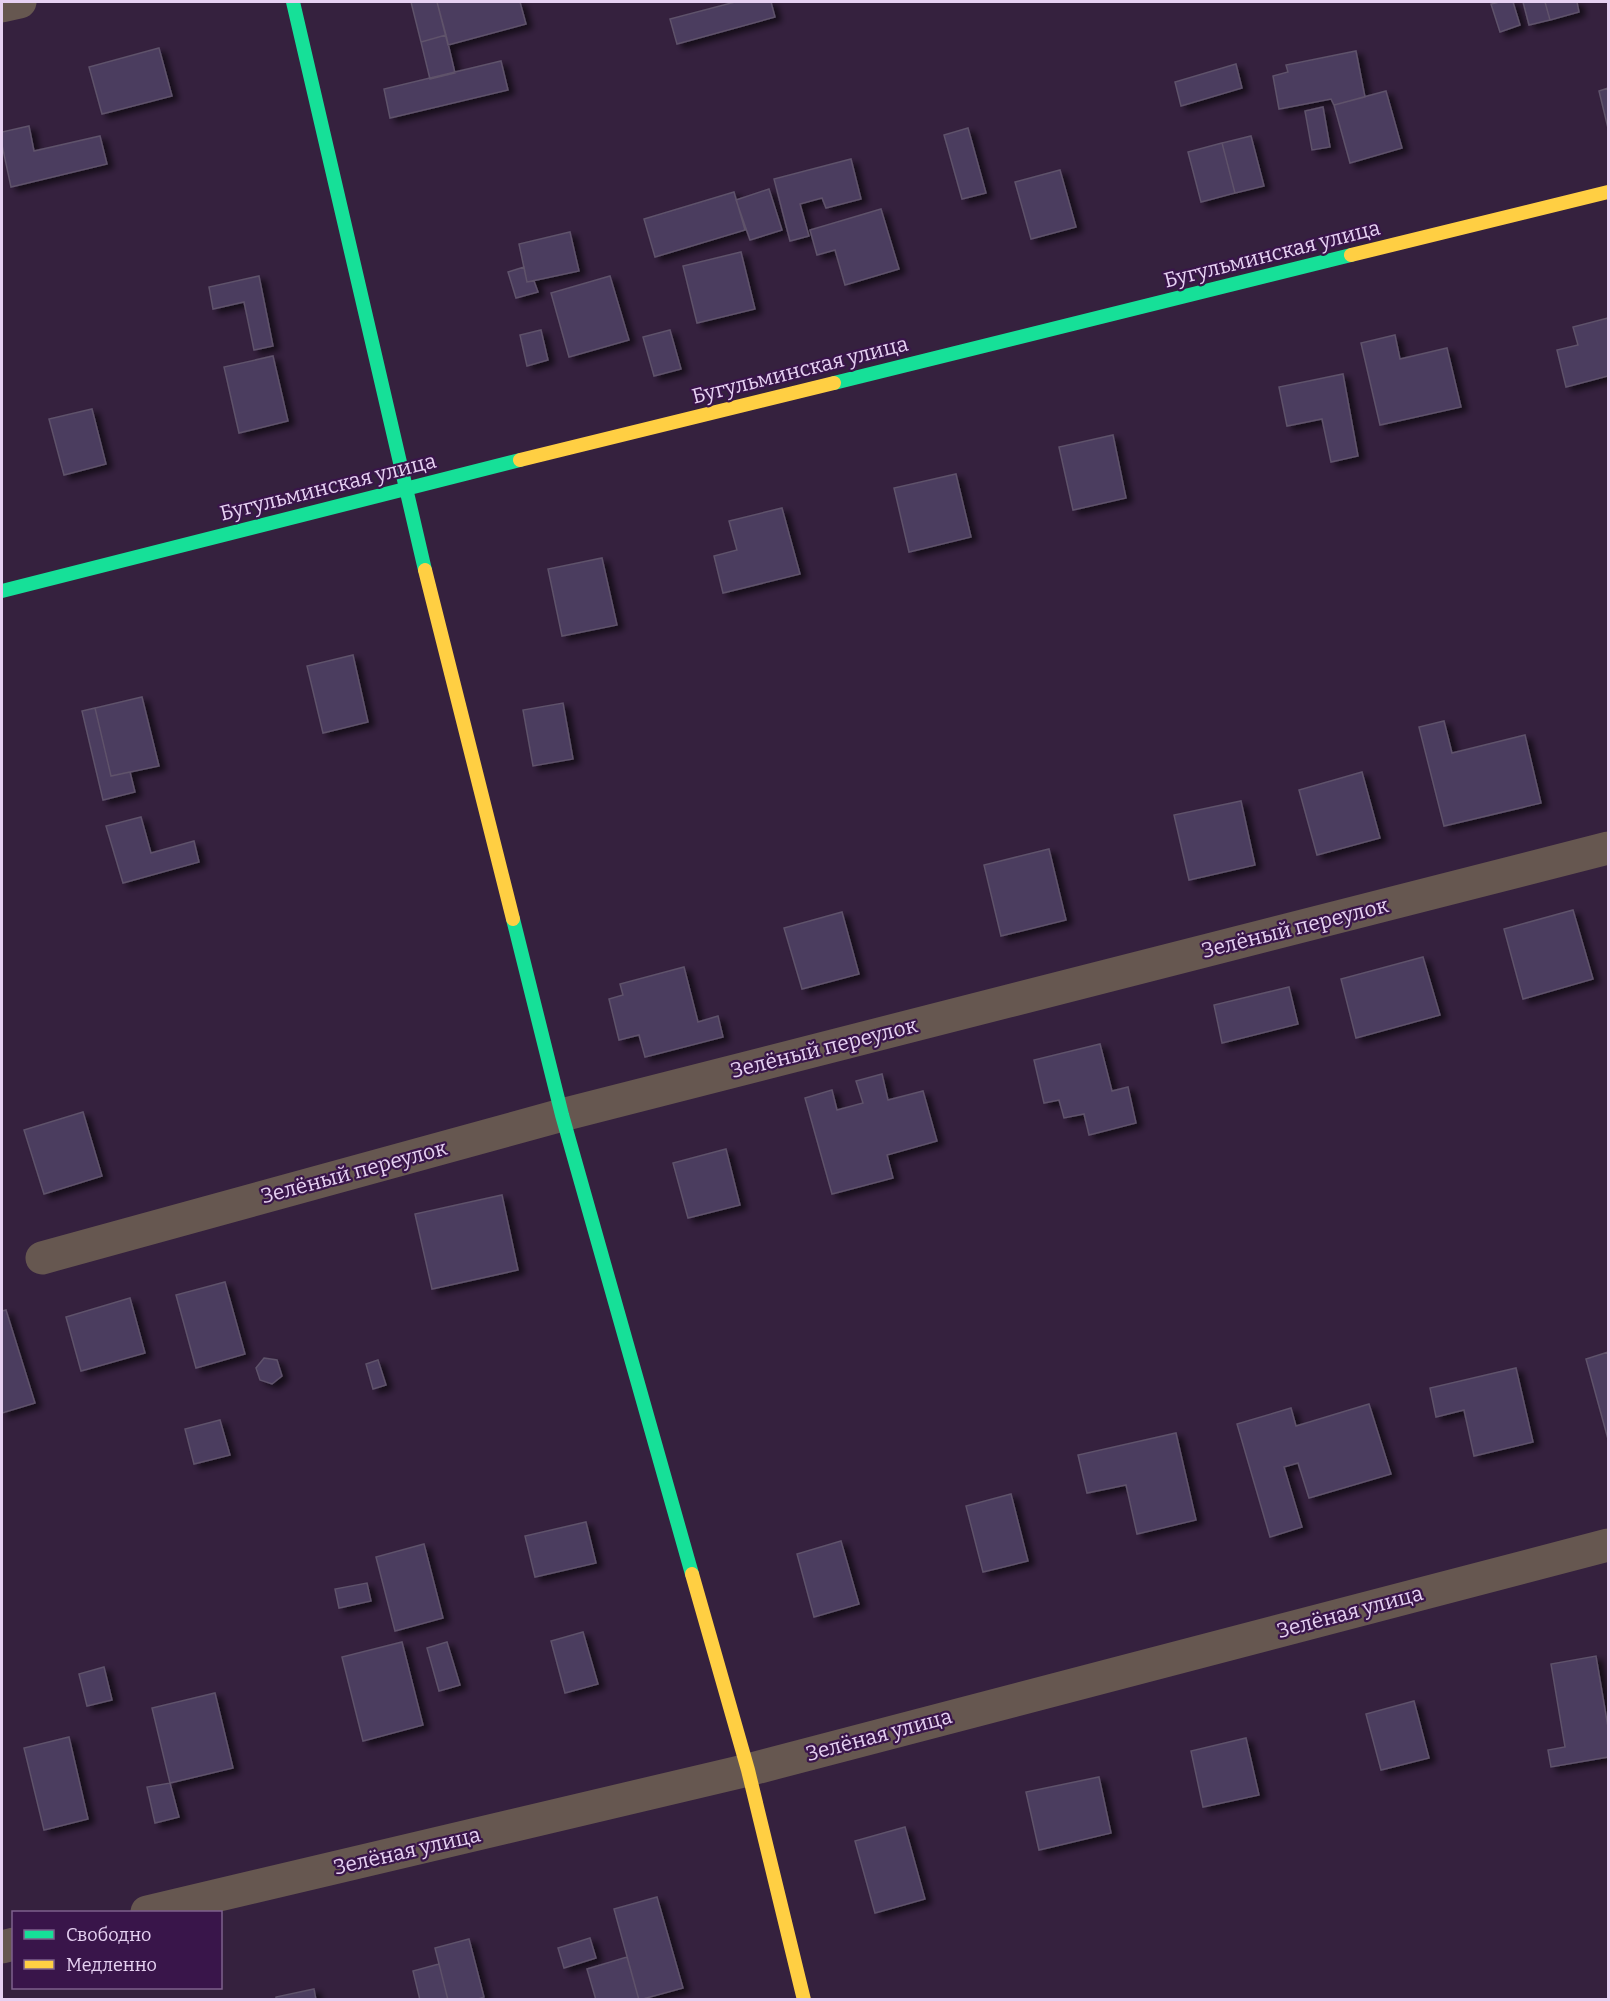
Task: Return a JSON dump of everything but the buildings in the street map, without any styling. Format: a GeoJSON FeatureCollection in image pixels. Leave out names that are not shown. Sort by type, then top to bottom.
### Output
{"type":"FeatureCollection","features":[{"type":"Feature","properties":{"kind":"street"},"geometry":{"type":"LineString","coordinates":[[2,6],[20,2]]}},
{"type":"Feature","properties":{"kind":"street"},"geometry":{"type":"LineString","coordinates":[[293,2],[405,489],[562,1115],[748,1770],[804,2000]]}},
{"type":"Feature","properties":{"kind":"street","name":"Бугульминская улица"},"geometry":{"type":"LineString","coordinates":[[2,591],[405,489],[1608,192]]}},
{"type":"Feature","properties":{"kind":"street","name":"Зелёный переулок"},"geometry":{"type":"LineString","coordinates":[[42,1258],[562,1115],[1608,848]]}},
{"type":"Feature","properties":{"kind":"street","name":"Зелёная улица"},"geometry":{"type":"LineString","coordinates":[[151,1911],[748,1770],[1608,1545]]}},
{"type":"Feature","properties":{"kind":"traffic: fast"},"geometry":{"type":"LineString","coordinates":[[293,2],[425,570]]}},
{"type":"Feature","properties":{"kind":"traffic: fast"},"geometry":{"type":"LineString","coordinates":[[834,383],[1351,255]]}},
{"type":"Feature","properties":{"kind":"traffic: fast"},"geometry":{"type":"LineString","coordinates":[[2,591],[520,460]]}},
{"type":"Feature","properties":{"kind":"traffic: fast"},"geometry":{"type":"LineString","coordinates":[[513,919],[562,1115],[692,1574]]}},
{"type":"Feature","properties":{"kind":"traffic: slow"},"geometry":{"type":"LineString","coordinates":[[1351,255],[1608,192]]}},
{"type":"Feature","properties":{"kind":"traffic: slow"},"geometry":{"type":"LineString","coordinates":[[520,460],[834,383]]}},
{"type":"Feature","properties":{"kind":"traffic: slow"},"geometry":{"type":"LineString","coordinates":[[425,570],[513,919]]}},
{"type":"Feature","properties":{"kind":"traffic: slow"},"geometry":{"type":"LineString","coordinates":[[692,1574],[748,1770],[804,2000]]}}]}
